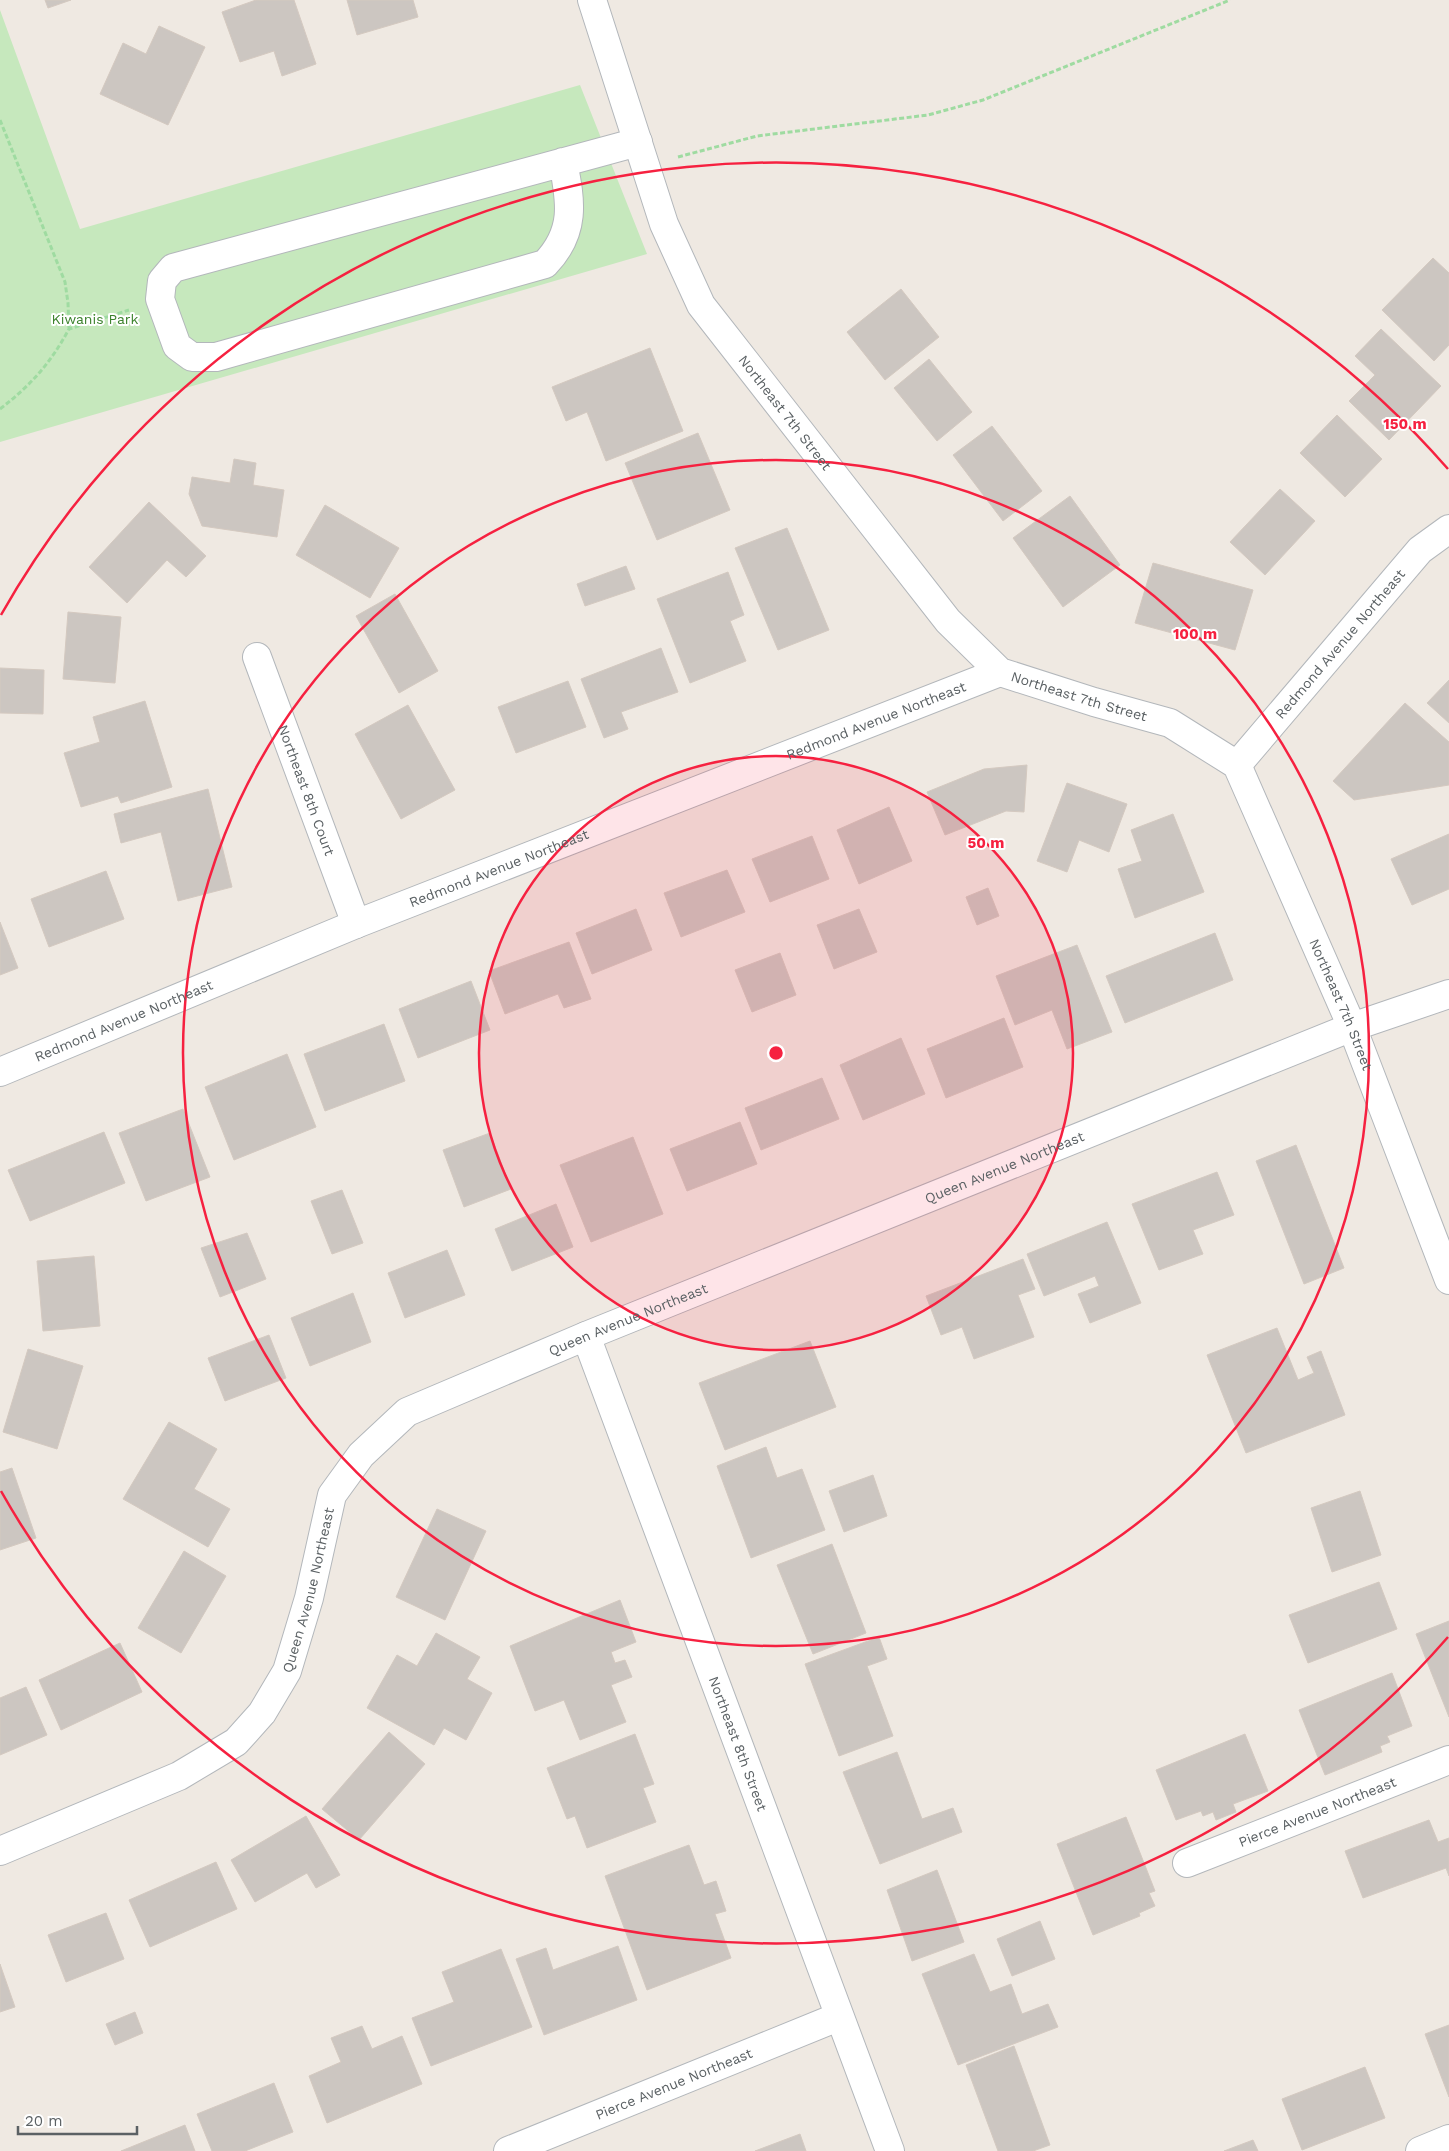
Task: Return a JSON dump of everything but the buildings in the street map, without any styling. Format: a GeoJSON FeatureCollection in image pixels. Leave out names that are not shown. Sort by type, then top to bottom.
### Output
{"type":"FeatureCollection","features":[{"type":"Feature","properties":{"kind":"street","name":"Northeast 7th Street"},"geometry":{"type":"LineString","coordinates":[[592,0],[664,224],[701,306],[948,622],[1000,672],[1094,702],[1170,723],[1237,765],[1352,1027],[1449,1280]]}},
{"type":"Feature","properties":{"kind":"street"},"geometry":{"type":"LineString","coordinates":[[564,162],[570,196],[570,219],[557,252],[545,264],[216,356],[192,357],[177,346],[160,299],[162,281],[174,268],[564,162],[642,154]]}},
{"type":"Feature","properties":{"kind":"street","name":"Redmond Avenue Northeast"},"geometry":{"type":"LineString","coordinates":[[1237,765],[1420,550],[1449,529]]}},
{"type":"Feature","properties":{"kind":"street","name":"Northeast 8th Court"},"geometry":{"type":"LineString","coordinates":[[257,657],[356,924]]}},
{"type":"Feature","properties":{"kind":"street","name":"Redmond Avenue Northeast"},"geometry":{"type":"LineString","coordinates":[[0,1072],[356,924],[1000,672]]}},
{"type":"Feature","properties":{"kind":"street","name":"Queen Avenue Northeast"},"geometry":{"type":"LineString","coordinates":[[0,1851],[179,1776],[236,1742],[262,1713],[287,1671],[309,1598],[332,1495],[361,1454],[407,1412],[586,1336],[1352,1027],[1449,994]]}},
{"type":"Feature","properties":{"kind":"street","name":"Northeast 8th Street"},"geometry":{"type":"LineString","coordinates":[[586,1336],[838,2016],[890,2151]]}},
{"type":"Feature","properties":{"kind":"street","name":"Pierce Avenue Northeast"},"geometry":{"type":"LineString","coordinates":[[1187,1863],[1449,1760]]}},
{"type":"Feature","properties":{"kind":"street","name":"Pierce Avenue Northeast"},"geometry":{"type":"LineString","coordinates":[[508,2151],[838,2016]]}},
{"type":"Feature","properties":{"kind":"street"},"geometry":{"type":"LineString","coordinates":[[1420,2151],[1449,2140]]}},
{"type":"Feature","properties":{"kind":"path"},"geometry":{"type":"LineString","coordinates":[[642,154],[758,136],[928,115],[974,102],[1230,0]]}},
{"type":"Feature","properties":{"kind":"path"},"geometry":{"type":"LineString","coordinates":[[0,120],[65,282],[69,329],[56,353],[25,390],[0,409]]}},
{"type":"Feature","properties":{"kind":"path"},"geometry":{"type":"LineString","coordinates":[[69,329],[160,299]]}},
{"type":"Feature","properties":{"kind":"green space","name":"Kiwanis Park"},"geometry":{"type":"Polygon","coordinates":[[[0,10],[80,229],[580,85],[647,254],[0,442],[0,10]]]}}]}
